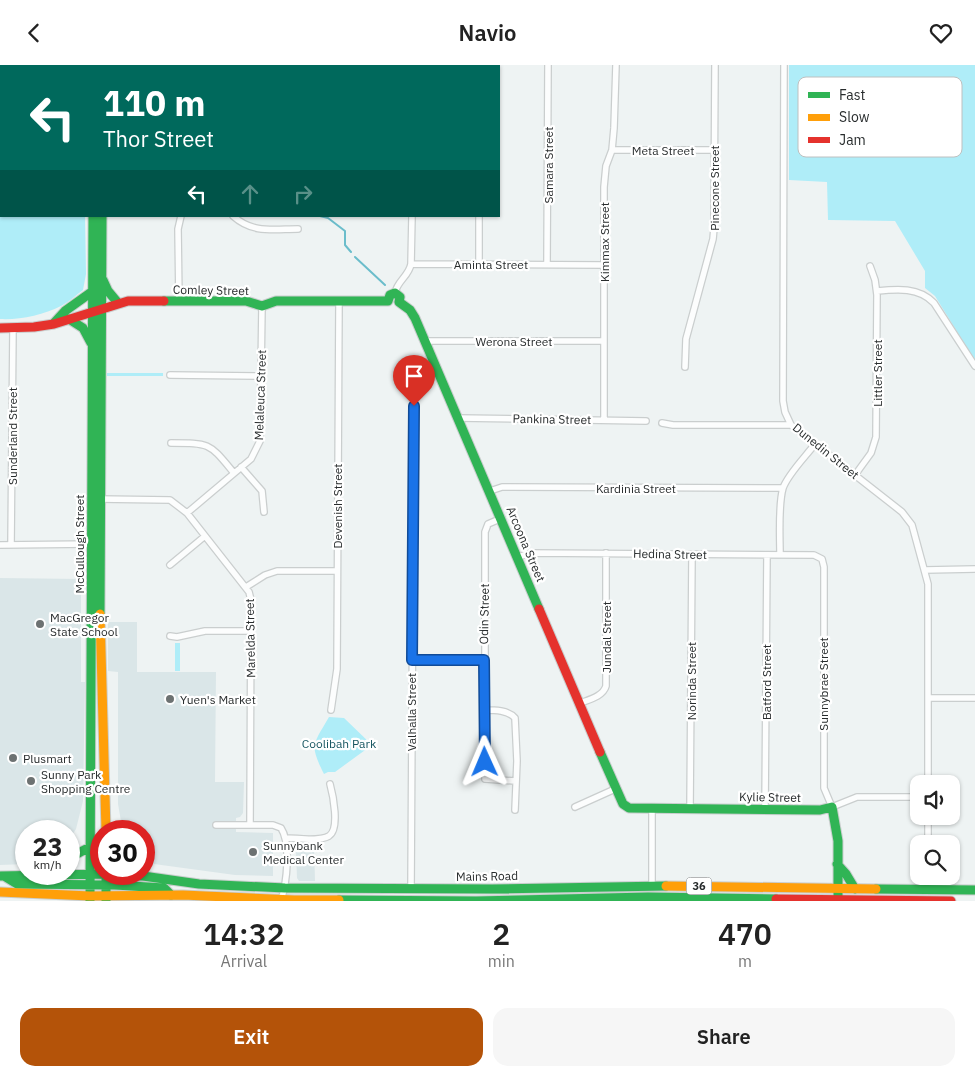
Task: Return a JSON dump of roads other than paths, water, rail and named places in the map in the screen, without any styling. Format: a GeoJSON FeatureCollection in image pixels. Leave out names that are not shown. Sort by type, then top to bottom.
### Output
{"type":"FeatureCollection","features":[{"type":"Feature","properties":{"kind":"main road","name":"McCullough Street"},"geometry":{"type":"LineString","coordinates":[[90,820],[92,544],[96,499],[98,309],[93,291],[93,217]]}},
{"type":"Feature","properties":{"kind":"main road","name":"McCullough Street"},"geometry":{"type":"LineString","coordinates":[[102,217],[102,278],[93,350],[106,820]]}},
{"type":"Feature","properties":{"kind":"main road"},"geometry":{"type":"LineString","coordinates":[[102,278],[108,291],[118,303]]}},
{"type":"Feature","properties":{"kind":"main road"},"geometry":{"type":"LineString","coordinates":[[54,323],[65,311],[93,291]]}},
{"type":"Feature","properties":{"kind":"main road"},"geometry":{"type":"LineString","coordinates":[[395,293],[400,297],[399,303],[396,305],[392,305],[388,301],[390,295],[395,293]]}},
{"type":"Feature","properties":{"kind":"main road","name":"Comley Street"},"geometry":{"type":"LineString","coordinates":[[0,328],[31,328],[69,319],[128,301],[246,301],[262,306],[276,301],[383,303],[388,301]]}},
{"type":"Feature","properties":{"kind":"main road","name":"Arcoona Street"},"geometry":{"type":"LineString","coordinates":[[399,303],[410,310],[416,318],[502,518],[578,704],[621,801]]}},
{"type":"Feature","properties":{"kind":"main road"},"geometry":{"type":"LineString","coordinates":[[69,319],[83,326],[93,350]]}},
{"type":"Feature","properties":{"kind":"main road","name":"Kylie Street"},"geometry":{"type":"LineString","coordinates":[[621,801],[629,808],[652,809],[820,810],[832,807]]}},
{"type":"Feature","properties":{"kind":"main road"},"geometry":{"type":"LineString","coordinates":[[832,807],[836,823],[838,901]]}},
{"type":"Feature","properties":{"kind":"main road"},"geometry":{"type":"LineString","coordinates":[[80,852],[90,847]]}},
{"type":"Feature","properties":{"kind":"main road"},"geometry":{"type":"LineString","coordinates":[[837,864],[855,889]]}},
{"type":"Feature","properties":{"kind":"main road","name":"Mains Road"},"geometry":{"type":"LineString","coordinates":[[80,874],[90,874]]}},
{"type":"Feature","properties":{"kind":"main road","name":"Mains Road"},"geometry":{"type":"LineString","coordinates":[[2,876],[15,875]]}},
{"type":"Feature","properties":{"kind":"main road"},"geometry":{"type":"LineString","coordinates":[[2,876],[17,884],[90,885]]}},
{"type":"Feature","properties":{"kind":"main road","name":"Mains Road"},"geometry":{"type":"LineString","coordinates":[[155,878],[206,884],[285,888],[476,889],[652,886],[975,890]]}},
{"type":"Feature","properties":{"kind":"main road","name":"McCullough Street"},"geometry":{"type":"LineString","coordinates":[[90,885],[90,899]]}},
{"type":"Feature","properties":{"kind":"main road"},"geometry":{"type":"LineString","coordinates":[[106,899],[106,885],[164,888],[172,895]]}},
{"type":"Feature","properties":{"kind":"main road"},"geometry":{"type":"LineString","coordinates":[[618,886],[618,897]]}},
{"type":"Feature","properties":{"kind":"main road"},"geometry":{"type":"LineString","coordinates":[[476,889],[476,901]]}},
{"type":"Feature","properties":{"kind":"main road","name":"Mains Road"},"geometry":{"type":"LineString","coordinates":[[0,892],[90,899],[144,898],[172,895],[281,900],[476,901],[618,897],[951,901]]}},
{"type":"Feature","properties":{"kind":"street","name":"Samara Street"},"geometry":{"type":"LineString","coordinates":[[547,265],[548,65]]}},
{"type":"Feature","properties":{"kind":"street","name":"Kimmax Street"},"geometry":{"type":"LineString","coordinates":[[604,420],[604,187],[606,166],[612,150],[616,65]]}},
{"type":"Feature","properties":{"kind":"street","name":"Pinecone Street"},"geometry":{"type":"LineString","coordinates":[[686,367],[686,339],[713,239],[715,65]]}},
{"type":"Feature","properties":{"kind":"street","name":"Dunedin Street"},"geometry":{"type":"LineString","coordinates":[[784,65],[783,401],[785,413],[791,425],[907,517],[912,525],[928,584],[928,775]]}},
{"type":"Feature","properties":{"kind":"street","name":"Meta Street"},"geometry":{"type":"LineString","coordinates":[[612,150],[714,150]]}},
{"type":"Feature","properties":{"kind":"street"},"geometry":{"type":"LineString","coordinates":[[179,301],[178,229],[181,217]]}},
{"type":"Feature","properties":{"kind":"street"},"geometry":{"type":"LineString","coordinates":[[235,217],[249,227],[259,229],[298,229]]}},
{"type":"Feature","properties":{"kind":"street"},"geometry":{"type":"LineString","coordinates":[[395,293],[398,284],[409,271],[412,264],[412,217]]}},
{"type":"Feature","properties":{"kind":"street"},"geometry":{"type":"LineString","coordinates":[[479,217],[479,264]]}},
{"type":"Feature","properties":{"kind":"street","name":"Aminta Street"},"geometry":{"type":"LineString","coordinates":[[412,264],[604,265]]}},
{"type":"Feature","properties":{"kind":"street","name":"Littler Street"},"geometry":{"type":"LineString","coordinates":[[855,475],[871,453],[876,437],[877,291],[870,266]]}},
{"type":"Feature","properties":{"kind":"street"},"geometry":{"type":"LineString","coordinates":[[877,291],[910,291],[926,296],[934,303],[975,366]]}},
{"type":"Feature","properties":{"kind":"street","name":"Devenish Street"},"geometry":{"type":"LineString","coordinates":[[331,710],[337,669],[339,302]]}},
{"type":"Feature","properties":{"kind":"street","name":"Melaleuca Street"},"geometry":{"type":"LineString","coordinates":[[186,513],[251,459],[260,441],[262,306]]}},
{"type":"Feature","properties":{"kind":"street","name":"Sunderland Street"},"geometry":{"type":"LineString","coordinates":[[11,545],[13,328]]}},
{"type":"Feature","properties":{"kind":"street","name":"Werona Street"},"geometry":{"type":"LineString","coordinates":[[425,341],[604,341]]}},
{"type":"Feature","properties":{"kind":"street","name":"Valhalla Street"},"geometry":{"type":"LineString","coordinates":[[411,889],[414,386],[418,378],[437,369]]}},
{"type":"Feature","properties":{"kind":"street"},"geometry":{"type":"LineString","coordinates":[[170,375],[261,376]]}},
{"type":"Feature","properties":{"kind":"street","name":"Pankina Street"},"geometry":{"type":"LineString","coordinates":[[458,417],[646,421]]}},
{"type":"Feature","properties":{"kind":"street"},"geometry":{"type":"LineString","coordinates":[[662,423],[673,425],[791,425]]}},
{"type":"Feature","properties":{"kind":"street"},"geometry":{"type":"LineString","coordinates":[[171,443],[208,445],[216,451],[234,473]]}},
{"type":"Feature","properties":{"kind":"street"},"geometry":{"type":"LineString","coordinates":[[780,555],[781,499],[783,488],[815,444]]}},
{"type":"Feature","properties":{"kind":"street"},"geometry":{"type":"LineString","coordinates":[[241,467],[262,491],[264,512]]}},
{"type":"Feature","properties":{"kind":"street","name":"Kardinia Street"},"geometry":{"type":"LineString","coordinates":[[490,491],[502,487],[783,488]]}},
{"type":"Feature","properties":{"kind":"street","name":"Marelda Street"},"geometry":{"type":"LineString","coordinates":[[96,499],[170,500],[186,513],[246,587],[251,600],[250,825]]}},
{"type":"Feature","properties":{"kind":"street","name":"Odin Street"},"geometry":{"type":"LineString","coordinates":[[502,518],[488,524],[485,532],[485,779],[515,781]]}},
{"type":"Feature","properties":{"kind":"street"},"geometry":{"type":"LineString","coordinates":[[170,565],[205,536]]}},
{"type":"Feature","properties":{"kind":"street"},"geometry":{"type":"LineString","coordinates":[[0,545],[92,544]]}},
{"type":"Feature","properties":{"kind":"street","name":"Hedina Street"},"geometry":{"type":"LineString","coordinates":[[518,557],[531,553],[606,553],[814,555],[822,559]]}},
{"type":"Feature","properties":{"kind":"street","name":"Jundal Street"},"geometry":{"type":"LineString","coordinates":[[578,704],[601,694],[606,686],[606,553]]}},
{"type":"Feature","properties":{"kind":"street","name":"Norinda Street"},"geometry":{"type":"LineString","coordinates":[[690,809],[692,554]]}},
{"type":"Feature","properties":{"kind":"street","name":"Batford Street"},"geometry":{"type":"LineString","coordinates":[[765,809],[767,555]]}},
{"type":"Feature","properties":{"kind":"street","name":"Sunnybrae Street"},"geometry":{"type":"LineString","coordinates":[[822,559],[824,567],[824,779],[832,807]]}},
{"type":"Feature","properties":{"kind":"street"},"geometry":{"type":"LineString","coordinates":[[925,570],[975,569]]}},
{"type":"Feature","properties":{"kind":"street"},"geometry":{"type":"LineString","coordinates":[[246,587],[265,575],[277,571],[337,571]]}},
{"type":"Feature","properties":{"kind":"street"},"geometry":{"type":"LineString","coordinates":[[170,636],[177,637],[204,631],[251,631]]}},
{"type":"Feature","properties":{"kind":"street"},"geometry":{"type":"LineString","coordinates":[[412,660],[484,660]]}},
{"type":"Feature","properties":{"kind":"street"},"geometry":{"type":"LineString","coordinates":[[928,698],[975,698]]}},
{"type":"Feature","properties":{"kind":"street"},"geometry":{"type":"LineString","coordinates":[[484,710],[502,711],[512,715],[515,719],[517,751],[515,810]]}},
{"type":"Feature","properties":{"kind":"street"},"geometry":{"type":"LineString","coordinates":[[286,838],[321,838],[330,835],[334,830],[334,800],[330,783]]}},
{"type":"Feature","properties":{"kind":"street"},"geometry":{"type":"LineString","coordinates":[[575,807],[615,789]]}},
{"type":"Feature","properties":{"kind":"street","name":"Kylie Street"},"geometry":{"type":"LineString","coordinates":[[832,807],[856,797],[910,797]]}},
{"type":"Feature","properties":{"kind":"street"},"geometry":{"type":"LineString","coordinates":[[652,809],[652,886]]}},
{"type":"Feature","properties":{"kind":"street"},"geometry":{"type":"LineString","coordinates":[[216,825],[278,827],[286,838],[285,888],[281,900]]}},
{"type":"Feature","properties":{"kind":"waterway"},"geometry":{"type":"LineString","coordinates":[[324,217],[345,231],[345,245],[351,252]]}},
{"type":"Feature","properties":{"kind":"waterway"},"geometry":{"type":"LineString","coordinates":[[355,257],[385,285]]}},
{"type":"Feature","properties":{"kind":"place","name":"MacGregor State School"},"geometry":{"type":"Point","coordinates":[40,624]}},
{"type":"Feature","properties":{"kind":"place","name":"Yuen's Market"},"geometry":{"type":"Point","coordinates":[170,699]}},
{"type":"Feature","properties":{"kind":"place","name":"Plusmart"},"geometry":{"type":"Point","coordinates":[13,758]}},
{"type":"Feature","properties":{"kind":"place","name":"Sunny Park Shopping Centre"},"geometry":{"type":"Point","coordinates":[31,781]}},
{"type":"Feature","properties":{"kind":"place","name":"Sunnybank Medical Center"},"geometry":{"type":"Point","coordinates":[253,852]}},
{"type":"Feature","properties":{"kind":"park label","name":"Coolibah Park"},"geometry":{"type":"Point","coordinates":[339,743]}}]}
